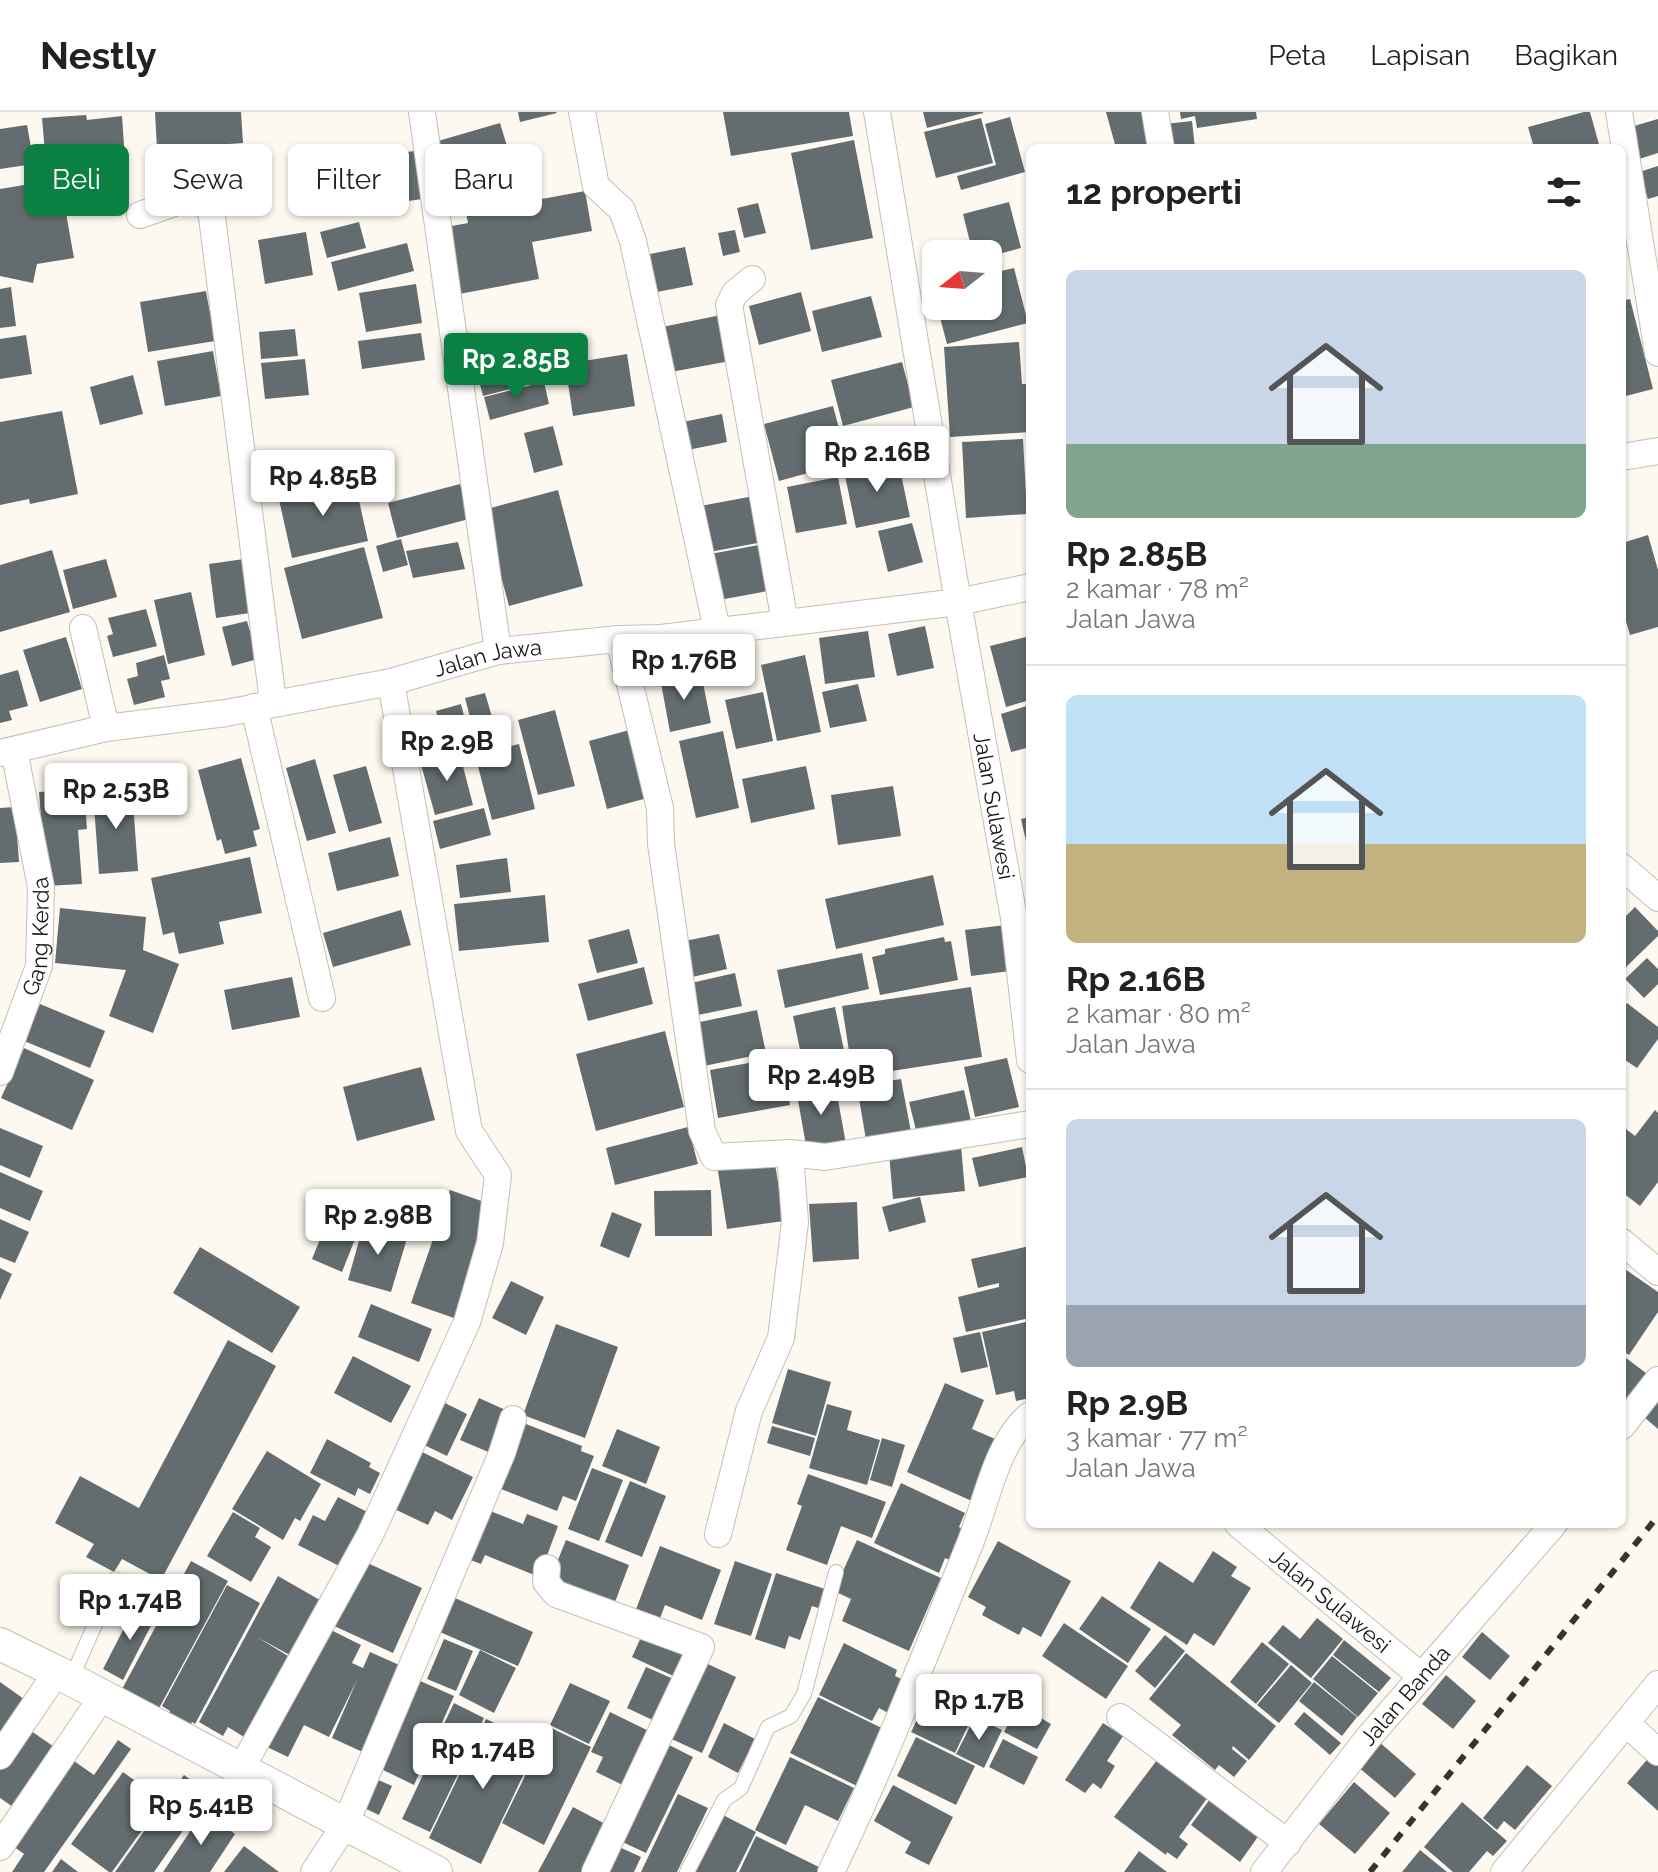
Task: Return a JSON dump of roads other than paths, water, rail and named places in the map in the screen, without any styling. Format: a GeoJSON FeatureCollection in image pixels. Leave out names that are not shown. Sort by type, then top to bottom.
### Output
{"type":"FeatureCollection","features":[{"type":"Feature","properties":{"kind":"street"},"geometry":{"type":"LineString","coordinates":[[422,112],[498,651]]}},
{"type":"Feature","properties":{"kind":"street"},"geometry":{"type":"LineString","coordinates":[[582,112],[596,186],[622,210],[633,241],[717,630]]}},
{"type":"Feature","properties":{"kind":"street","name":"Jalan Sulawesi"},"geometry":{"type":"LineString","coordinates":[[877,112],[1014,918],[1026,1024]]}},
{"type":"Feature","properties":{"kind":"street"},"geometry":{"type":"LineString","coordinates":[[1155,112],[1160,144]]}},
{"type":"Feature","properties":{"kind":"street"},"geometry":{"type":"LineString","coordinates":[[1619,112],[1624,144]]}},
{"type":"Feature","properties":{"kind":"street"},"geometry":{"type":"LineString","coordinates":[[1626,155],[1658,353]]}},
{"type":"Feature","properties":{"kind":"street"},"geometry":{"type":"LineString","coordinates":[[140,215],[191,197],[211,209],[263,705],[322,998]]}},
{"type":"Feature","properties":{"kind":"street"},"geometry":{"type":"LineString","coordinates":[[752,279],[735,293],[729,305],[785,622]]}},
{"type":"Feature","properties":{"kind":"street"},"geometry":{"type":"LineString","coordinates":[[1626,456],[1658,451]]}},
{"type":"Feature","properties":{"kind":"street","name":"Jalan Jawa"},"geometry":{"type":"LineString","coordinates":[[7,752],[106,728],[226,713],[391,682],[498,651],[661,638],[958,602],[1026,588]]}},
{"type":"Feature","properties":{"kind":"street"},"geometry":{"type":"LineString","coordinates":[[83,628],[106,728]]}},
{"type":"Feature","properties":{"kind":"street"},"geometry":{"type":"LineString","coordinates":[[619,639],[660,808],[661,844],[706,1144],[714,1157],[790,1153],[825,1157],[1026,1125]]}},
{"type":"Feature","properties":{"kind":"street"},"geometry":{"type":"LineString","coordinates":[[240,1771],[370,1535],[467,1322],[490,1243],[498,1175],[469,1131],[391,682]]}},
{"type":"Feature","properties":{"kind":"street","name":"Gang Kerda"},"geometry":{"type":"LineString","coordinates":[[0,1072],[39,966],[41,887],[7,752]]}},
{"type":"Feature","properties":{"kind":"street"},"geometry":{"type":"LineString","coordinates":[[1626,870],[1658,898]]}},
{"type":"Feature","properties":{"kind":"street"},"geometry":{"type":"LineString","coordinates":[[718,1534],[749,1411],[781,1338],[795,1222],[790,1153]]}},
{"type":"Feature","properties":{"kind":"street"},"geometry":{"type":"LineString","coordinates":[[1626,1245],[1658,1272]]}},
{"type":"Feature","properties":{"kind":"street"},"geometry":{"type":"LineString","coordinates":[[1626,1421],[1658,1380]]}},
{"type":"Feature","properties":{"kind":"street"},"geometry":{"type":"LineString","coordinates":[[831,1872],[926,1652],[1001,1456],[1016,1425],[1026,1418]]}},
{"type":"Feature","properties":{"kind":"street"},"geometry":{"type":"LineString","coordinates":[[314,1872],[345,1825],[502,1453],[513,1419]]}},
{"type":"Feature","properties":{"kind":"street","name":"Jalan Sulawesi"},"geometry":{"type":"LineString","coordinates":[[1243,1528],[1421,1676]]}},
{"type":"Feature","properties":{"kind":"street","name":"Jalan Banda"},"geometry":{"type":"LineString","coordinates":[[1264,1872],[1368,1738],[1550,1528]]}},
{"type":"Feature","properties":{"kind":"street"},"geometry":{"type":"LineString","coordinates":[[547,1568],[546,1582],[556,1594],[701,1647],[595,1872]]}},
{"type":"Feature","properties":{"kind":"street"},"geometry":{"type":"LineString","coordinates":[[0,1644],[436,1872]]}},
{"type":"Feature","properties":{"kind":"street"},"geometry":{"type":"LineString","coordinates":[[0,1756],[64,1676]]}},
{"type":"Feature","properties":{"kind":"street"},"geometry":{"type":"LineString","coordinates":[[1504,1872],[1658,1684]]}},
{"type":"Feature","properties":{"kind":"street"},"geometry":{"type":"LineString","coordinates":[[0,1847],[102,1697]]}},
{"type":"Feature","properties":{"kind":"street"},"geometry":{"type":"LineString","coordinates":[[1120,1717],[1288,1843]]}},
{"type":"Feature","properties":{"kind":"street"},"geometry":{"type":"LineString","coordinates":[[1627,1724],[1658,1752]]}},
{"type":"Feature","properties":{"kind":"lane"},"geometry":{"type":"LineString","coordinates":[[687,1872],[724,1800],[741,1788],[768,1727],[791,1716],[804,1694],[836,1572]]}},
{"type":"Feature","properties":{"kind":"lane"},"geometry":{"type":"LineString","coordinates":[[64,1676],[115,1579]]}},
{"type":"Feature","properties":{"kind":"railway"},"geometry":{"type":"LineString","coordinates":[[1370,1872],[1658,1516]]}}]}
